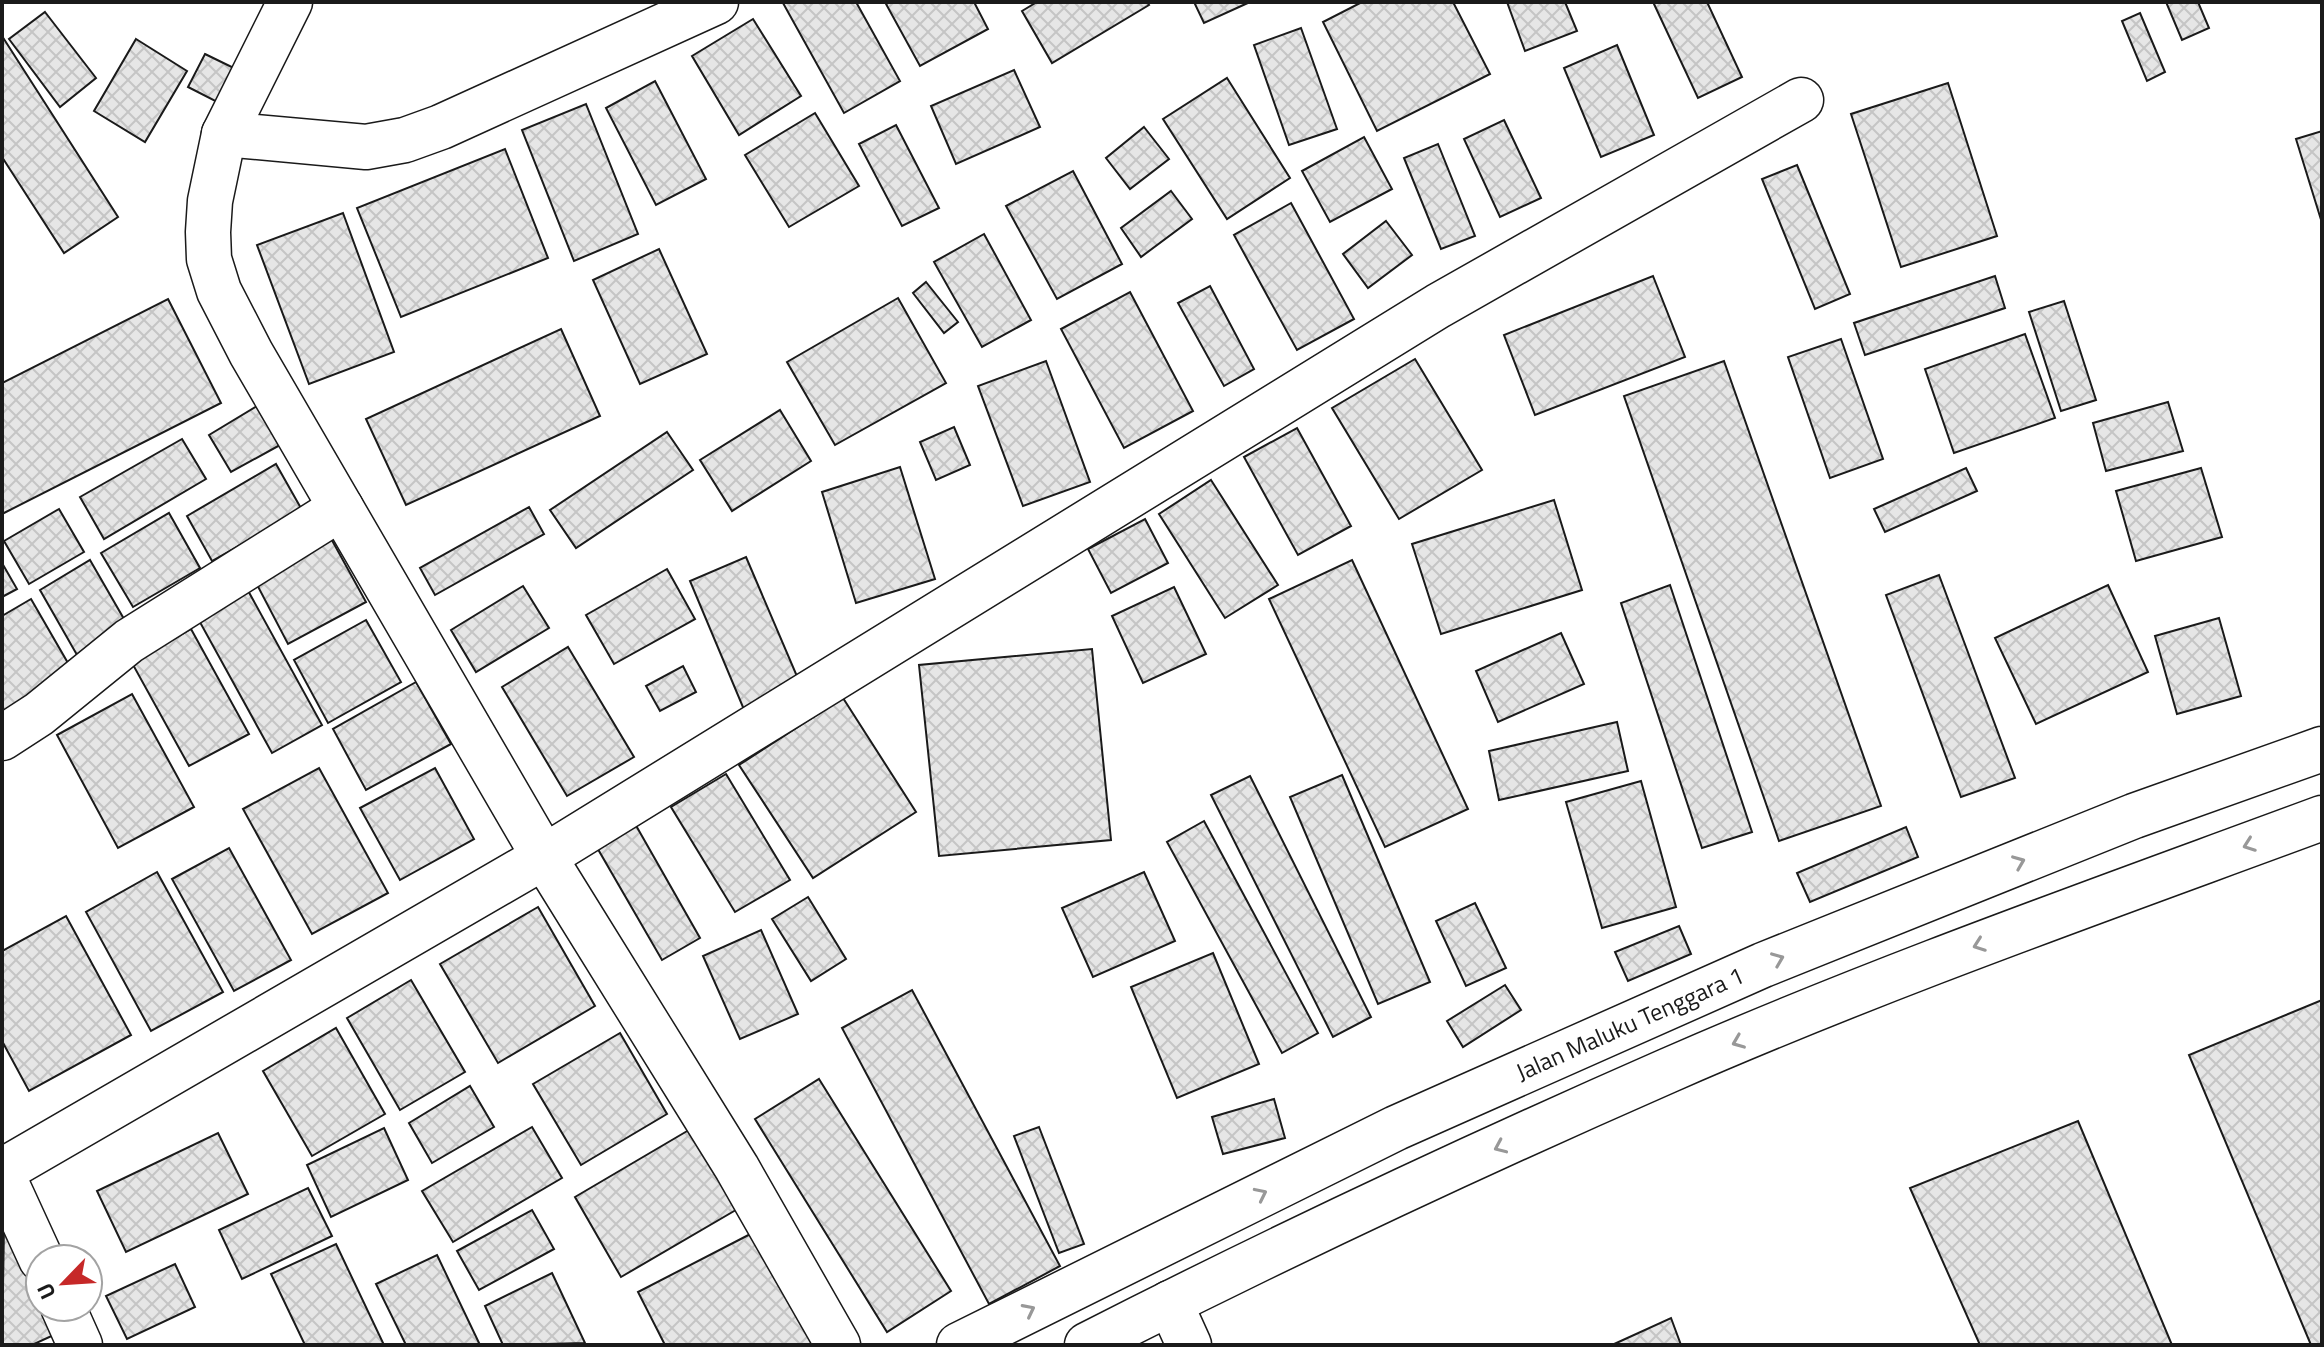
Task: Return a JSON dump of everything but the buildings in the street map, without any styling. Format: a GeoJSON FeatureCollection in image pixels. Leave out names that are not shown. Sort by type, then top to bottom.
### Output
{"type":"FeatureCollection","features":[{"type":"Feature","properties":{"kind":"main road"},"geometry":{"type":"LineString","coordinates":[[290,2],[224,134],[210,201],[208,232],[209,259],[219,291],[251,353],[544,857],[737,1168],[838,1345]]}},
{"type":"Feature","properties":{"kind":"main road"},"geometry":{"type":"LineString","coordinates":[[224,134],[366,147],[405,140],[441,127],[716,2]]}},
{"type":"Feature","properties":{"kind":"main road"},"geometry":{"type":"LineString","coordinates":[[34,1243],[2,1172],[544,857],[1438,306],[1801,100]]}},
{"type":"Feature","properties":{"kind":"main road"},"geometry":{"type":"LineString","coordinates":[[2,738],[39,714],[129,641],[341,508]]}},
{"type":"Feature","properties":{"kind":"main road","name":"Jalan Maluku Tenggara 1"},"geometry":{"type":"LineString","coordinates":[[959,1345],[1396,1128],[1749,971],[2134,816],[2322,749]]}},
{"type":"Feature","properties":{"kind":"main road"},"geometry":{"type":"LineString","coordinates":[[1087,1345],[1310,1234],[1669,1070],[1957,953],[2322,818]]}},
{"type":"Feature","properties":{"kind":"main road"},"geometry":{"type":"LineString","coordinates":[[1170,1303],[1189,1345]]}},
{"type":"Feature","properties":{"kind":"main road"},"geometry":{"type":"LineString","coordinates":[[70,1323],[80,1345]]}}]}
